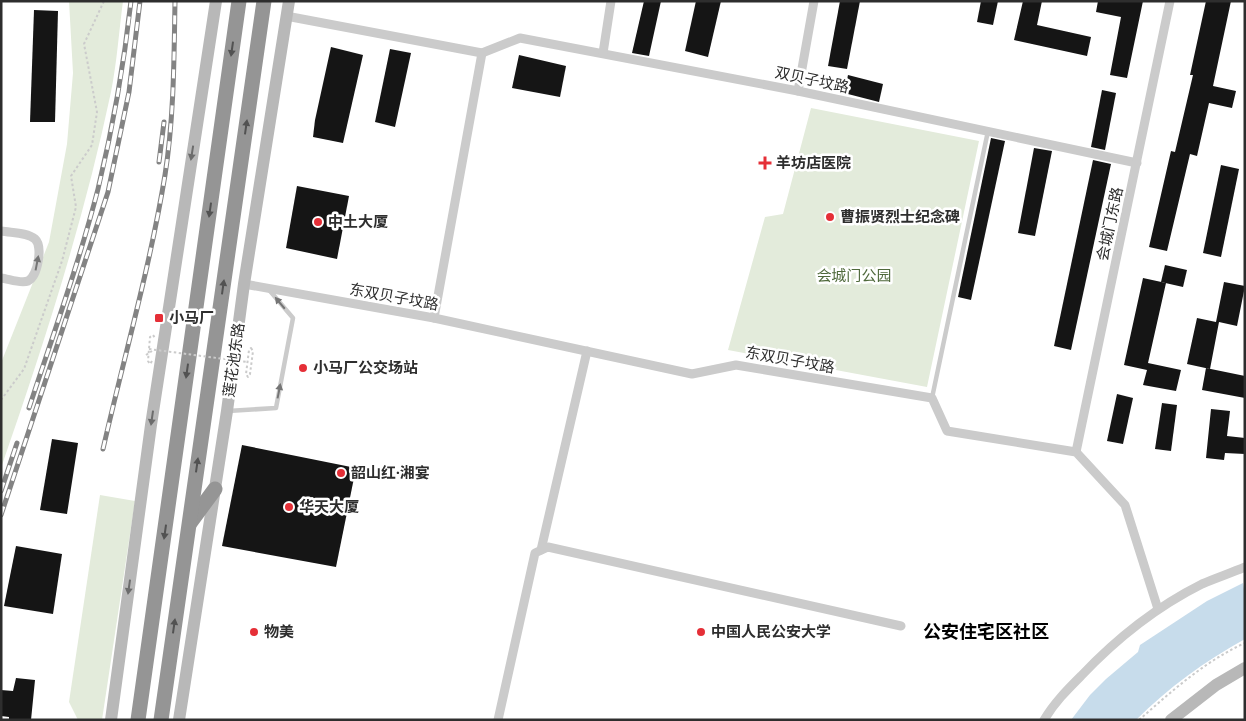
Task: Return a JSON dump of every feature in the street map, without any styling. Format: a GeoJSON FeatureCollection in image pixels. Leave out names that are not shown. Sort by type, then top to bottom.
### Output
{"type":"FeatureCollection","features":[{"type":"Feature","properties":{"kind":"highway","name":"莲花池东路"},"geometry":{"type":"LineString","coordinates":[[161,720],[265,3]]}},
{"type":"Feature","properties":{"kind":"highway"},"geometry":{"type":"LineString","coordinates":[[138,720],[237,6]]}},
{"type":"Feature","properties":{"kind":"highway"},"geometry":{"type":"LineString","coordinates":[[188,527],[215,489]]}},
{"type":"Feature","properties":{"kind":"highway"},"geometry":{"type":"LineString","coordinates":[[166,720],[168,675]]}},
{"type":"Feature","properties":{"kind":"highway"},"geometry":{"type":"LineString","coordinates":[[134,720],[143,692]]}},
{"type":"Feature","properties":{"kind":"street"},"geometry":{"type":"LineString","coordinates":[[112,720],[154,406],[216,1]]}},
{"type":"Feature","properties":{"kind":"street","name":"莲花池东路"},"geometry":{"type":"LineString","coordinates":[[179,720],[227,411],[244,284],[289,1]]}},
{"type":"Feature","properties":{"kind":"street"},"geometry":{"type":"LineString","coordinates":[[603,53],[611,1]]}},
{"type":"Feature","properties":{"kind":"street"},"geometry":{"type":"LineString","coordinates":[[798,91],[814,1]]}},
{"type":"Feature","properties":{"kind":"street","name":"会城门东路"},"geometry":{"type":"LineString","coordinates":[[1076,452],[1170,1]]}},
{"type":"Feature","properties":{"kind":"street"},"geometry":{"type":"LineString","coordinates":[[286,16],[482,53],[434,318]]}},
{"type":"Feature","properties":{"kind":"street","name":"双贝子坟路"},"geometry":{"type":"LineString","coordinates":[[482,53],[520,38],[798,91],[1137,163]]}},
{"type":"Feature","properties":{"kind":"street"},"geometry":{"type":"LineString","coordinates":[[1,231],[28,235],[37,241],[40,249],[36,270],[32,278],[24,282],[1,278]]}},
{"type":"Feature","properties":{"kind":"street","name":"东双贝子坟路"},"geometry":{"type":"LineString","coordinates":[[244,284],[434,318],[692,374],[736,365],[932,398]]}},
{"type":"Feature","properties":{"kind":"street"},"geometry":{"type":"LineString","coordinates":[[541,550],[587,351]]}},
{"type":"Feature","properties":{"kind":"street"},"geometry":{"type":"LineString","coordinates":[[932,398],[947,431],[1076,452],[1125,505],[1158,609]]}},
{"type":"Feature","properties":{"kind":"street"},"geometry":{"type":"LineString","coordinates":[[498,720],[535,553],[548,547],[902,626]]}},
{"type":"Feature","properties":{"kind":"street"},"geometry":{"type":"LineString","coordinates":[[1044,720],[1053,706],[1118,639],[1158,609],[1203,584],[1245,567]]}},
{"type":"Feature","properties":{"kind":"street"},"geometry":{"type":"LineString","coordinates":[[1171,720],[1216,685],[1245,668]]}},
{"type":"Feature","properties":{"kind":"lane"},"geometry":{"type":"LineString","coordinates":[[932,398],[988,131]]}},
{"type":"Feature","properties":{"kind":"lane"},"geometry":{"type":"LineString","coordinates":[[227,411],[276,408],[293,318],[268,288]]}},
{"type":"Feature","properties":{"kind":"path"},"geometry":{"type":"LineString","coordinates":[[1,400],[24,369],[62,261],[76,208],[71,176],[92,145],[97,112],[84,44],[104,1]]}},
{"type":"Feature","properties":{"kind":"path"},"geometry":{"type":"LineString","coordinates":[[152,361],[150,364],[148,361],[150,337],[153,335],[155,338]]}},
{"type":"Feature","properties":{"kind":"path"},"geometry":{"type":"LineString","coordinates":[[251,348],[253,351],[248,378],[246,374],[247,362],[248,350],[251,348]]}},
{"type":"Feature","properties":{"kind":"path"},"geometry":{"type":"LineString","coordinates":[[149,349],[247,362]]}},
{"type":"Feature","properties":{"kind":"path"},"geometry":{"type":"LineString","coordinates":[[1139,720],[1186,679],[1245,643]]}},
{"type":"Feature","properties":{"kind":"green space"},"geometry":{"type":"Polygon","coordinates":[[[69,1],[123,1],[115,69],[100,140],[76,235],[33,375],[1,468],[1,363],[49,242],[67,144],[73,73],[69,1]]]}},
{"type":"Feature","properties":{"kind":"green space","name":"会城门公园"},"geometry":{"type":"Polygon","coordinates":[[[811,108],[979,141],[927,387],[728,350],[765,217],[783,214],[811,108]]]}},
{"type":"Feature","properties":{"kind":"green space"},"geometry":{"type":"Polygon","coordinates":[[[100,495],[135,501],[102,720],[78,720],[69,702],[100,495]]]}},
{"type":"Feature","properties":{"kind":"water"},"geometry":{"type":"Polygon","coordinates":[[[1243,583],[1245,595],[1245,639],[1216,656],[1188,676],[1136,720],[1071,720],[1090,695],[1138,652],[1140,645],[1207,601],[1243,583]]]}},
{"type":"Feature","properties":{"kind":"building"},"geometry":{"type":"Polygon","coordinates":[[[644,1],[661,1],[649,56],[632,53],[644,1]]]}},
{"type":"Feature","properties":{"kind":"building"},"geometry":{"type":"Polygon","coordinates":[[[696,1],[721,1],[708,57],[685,51],[696,1]]]}},
{"type":"Feature","properties":{"kind":"building"},"geometry":{"type":"Polygon","coordinates":[[[840,1],[860,1],[847,69],[828,66],[840,1]]]}},
{"type":"Feature","properties":{"kind":"building"},"geometry":{"type":"Polygon","coordinates":[[[981,1],[998,1],[993,25],[977,22],[981,1]]]}},
{"type":"Feature","properties":{"kind":"building"},"geometry":{"type":"Polygon","coordinates":[[[1023,1],[1042,1],[1037,25],[1091,37],[1087,56],[1014,40],[1023,1]]]}},
{"type":"Feature","properties":{"kind":"building"},"geometry":{"type":"Polygon","coordinates":[[[1098,1],[1143,1],[1127,78],[1110,75],[1121,17],[1096,12],[1098,1]]]}},
{"type":"Feature","properties":{"kind":"building"},"geometry":{"type":"Polygon","coordinates":[[[1206,1],[1231,1],[1213,86],[1236,91],[1232,108],[1209,103],[1197,156],[1190,154],[1167,251],[1149,247],[1171,151],[1175,152],[1193,75],[1190,75],[1206,1]]]}},
{"type":"Feature","properties":{"kind":"building"},"geometry":{"type":"Polygon","coordinates":[[[34,10],[58,11],[55,122],[30,122],[34,10]]]}},
{"type":"Feature","properties":{"kind":"building"},"geometry":{"type":"Polygon","coordinates":[[[331,47],[363,55],[343,143],[313,137],[331,47]]]}},
{"type":"Feature","properties":{"kind":"building"},"geometry":{"type":"Polygon","coordinates":[[[390,49],[411,53],[395,127],[375,122],[390,49]]]}},
{"type":"Feature","properties":{"kind":"building"},"geometry":{"type":"Polygon","coordinates":[[[519,55],[566,66],[560,97],[512,88],[519,55]]]}},
{"type":"Feature","properties":{"kind":"building"},"geometry":{"type":"Polygon","coordinates":[[[848,75],[883,84],[879,102],[844,93],[848,75]]]}},
{"type":"Feature","properties":{"kind":"building"},"geometry":{"type":"Polygon","coordinates":[[[1102,90],[1116,93],[1105,150],[1091,147],[1102,90]]]}},
{"type":"Feature","properties":{"kind":"building"},"geometry":{"type":"Polygon","coordinates":[[[991,138],[1005,141],[971,300],[958,297],[991,138]]]}},
{"type":"Feature","properties":{"kind":"building"},"geometry":{"type":"Polygon","coordinates":[[[1034,148],[1052,151],[1035,236],[1018,233],[1034,148]]]}},
{"type":"Feature","properties":{"kind":"building"},"geometry":{"type":"Polygon","coordinates":[[[1093,160],[1111,164],[1071,350],[1054,346],[1093,160]]]}},
{"type":"Feature","properties":{"kind":"building"},"geometry":{"type":"Polygon","coordinates":[[[1221,165],[1239,169],[1221,257],[1203,253],[1221,165]]]}},
{"type":"Feature","properties":{"kind":"building","name":"中土大厦"},"geometry":{"type":"Polygon","coordinates":[[[297,186],[349,196],[337,259],[286,248],[297,186]]]}},
{"type":"Feature","properties":{"kind":"building"},"geometry":{"type":"Polygon","coordinates":[[[1165,265],[1187,270],[1183,287],[1161,282],[1165,265]]]}},
{"type":"Feature","properties":{"kind":"building"},"geometry":{"type":"Polygon","coordinates":[[[1143,278],[1166,283],[1148,363],[1181,370],[1176,391],[1143,385],[1147,370],[1124,365],[1143,278]]]}},
{"type":"Feature","properties":{"kind":"building"},"geometry":{"type":"Polygon","coordinates":[[[1224,282],[1245,286],[1237,326],[1219,322],[1210,369],[1187,364],[1197,318],[1216,322],[1224,282]]]}},
{"type":"Feature","properties":{"kind":"building"},"geometry":{"type":"Polygon","coordinates":[[[1206,368],[1245,376],[1245,398],[1202,390],[1206,368]]]}},
{"type":"Feature","properties":{"kind":"building"},"geometry":{"type":"Polygon","coordinates":[[[1117,394],[1133,398],[1123,444],[1107,441],[1117,394]]]}},
{"type":"Feature","properties":{"kind":"building"},"geometry":{"type":"Polygon","coordinates":[[[1162,403],[1177,405],[1171,451],[1155,449],[1162,403]]]}},
{"type":"Feature","properties":{"kind":"building"},"geometry":{"type":"Polygon","coordinates":[[[1211,409],[1230,411],[1227,436],[1245,438],[1245,454],[1225,453],[1224,460],[1206,458],[1211,409]]]}},
{"type":"Feature","properties":{"kind":"building"},"geometry":{"type":"Polygon","coordinates":[[[52,439],[78,443],[67,514],[40,510],[52,439]]]}},
{"type":"Feature","properties":{"kind":"building","name":"华天大厦"},"geometry":{"type":"Polygon","coordinates":[[[242,445],[356,468],[336,567],[222,546],[242,445]]]}},
{"type":"Feature","properties":{"kind":"building"},"geometry":{"type":"Polygon","coordinates":[[[16,546],[62,554],[53,614],[4,606],[16,546]]]}},
{"type":"Feature","properties":{"kind":"building"},"geometry":{"type":"Polygon","coordinates":[[[16,678],[35,680],[31,720],[9,720],[9,717],[1,716],[1,690],[13,691],[16,678]]]}},
{"type":"Feature","properties":{"kind":"railway"},"geometry":{"type":"LineString","coordinates":[[29,408],[91,217],[118,95],[131,1]]}},
{"type":"Feature","properties":{"kind":"railway"},"geometry":{"type":"LineString","coordinates":[[1,515],[108,192],[129,92],[140,1]]}},
{"type":"Feature","properties":{"kind":"railway"},"geometry":{"type":"LineString","coordinates":[[103,449],[144,278],[165,175],[172,110],[175,1]]}},
{"type":"Feature","properties":{"kind":"railway"},"geometry":{"type":"LineString","coordinates":[[159,162],[164,122]]}},
{"type":"Feature","properties":{"kind":"railway"},"geometry":{"type":"LineString","coordinates":[[1,491],[17,443]]}},
{"type":"Feature","properties":{"kind":"place","name":"羊坊店医院"},"geometry":{"type":"Point","coordinates":[765,163]}},
{"type":"Feature","properties":{"kind":"place","name":"曹振贤烈士纪念碑"},"geometry":{"type":"Point","coordinates":[830,217]}},
{"type":"Feature","properties":{"kind":"place","name":"中土大厦"},"geometry":{"type":"Point","coordinates":[318,222]}},
{"type":"Feature","properties":{"kind":"place","name":"小马厂"},"geometry":{"type":"Point","coordinates":[159,318]}},
{"type":"Feature","properties":{"kind":"place","name":"小马厂公交场站"},"geometry":{"type":"Point","coordinates":[303,368]}},
{"type":"Feature","properties":{"kind":"place","name":"韶山红·湘宴"},"geometry":{"type":"Point","coordinates":[341,473]}},
{"type":"Feature","properties":{"kind":"place","name":"华天大厦"},"geometry":{"type":"Point","coordinates":[289,507]}},
{"type":"Feature","properties":{"kind":"place","name":"物美"},"geometry":{"type":"Point","coordinates":[254,632]}},
{"type":"Feature","properties":{"kind":"place","name":"中国人民公安大学"},"geometry":{"type":"Point","coordinates":[701,632]}},
{"type":"Feature","properties":{"kind":"district","name":"公安住宅区社区"},"geometry":{"type":"Point","coordinates":[986,632]}}]}
